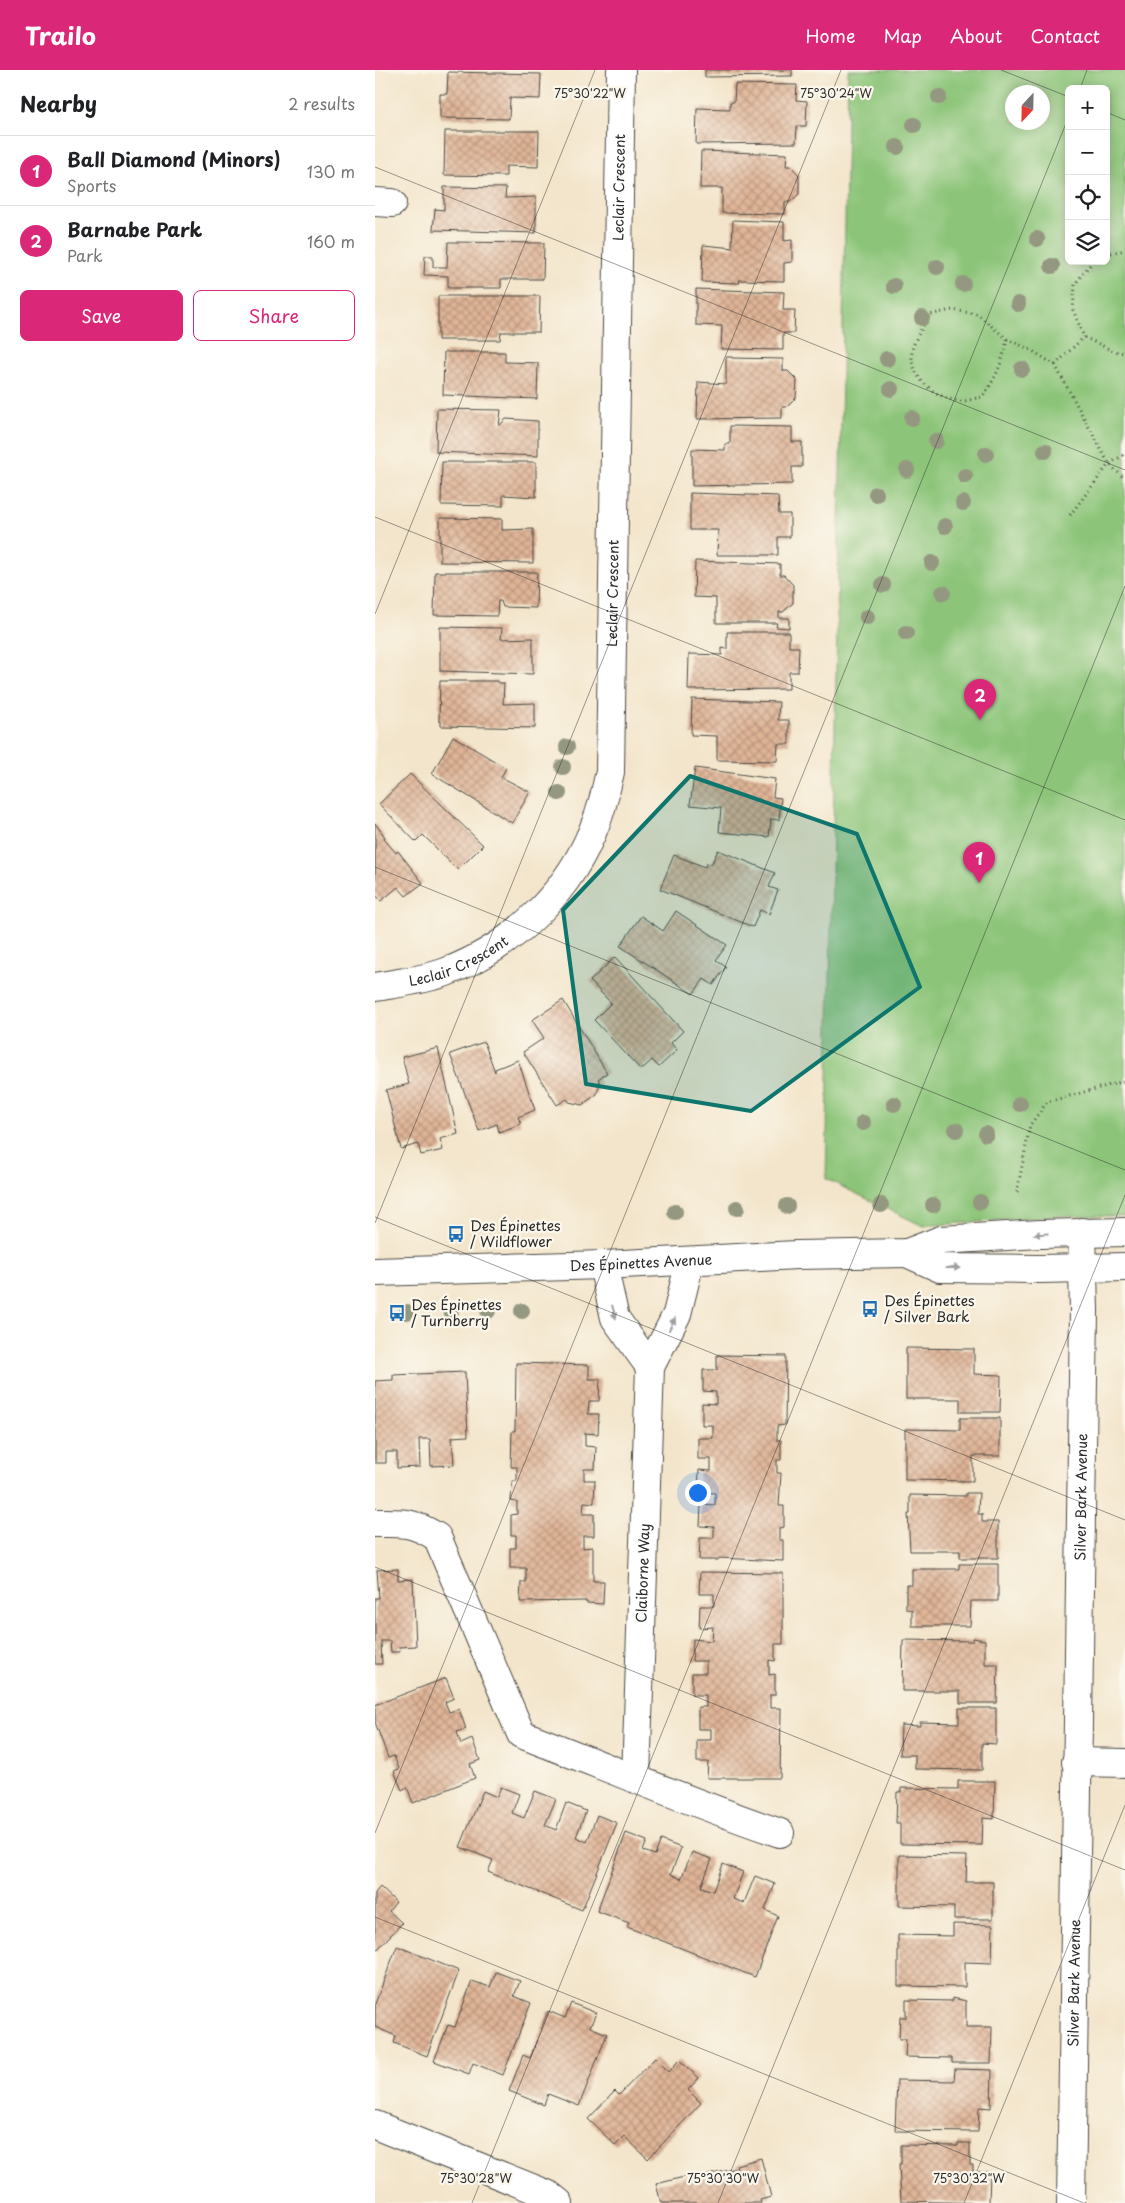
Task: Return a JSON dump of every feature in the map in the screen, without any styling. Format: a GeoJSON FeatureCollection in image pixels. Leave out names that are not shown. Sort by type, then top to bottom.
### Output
{"type":"FeatureCollection","features":[{"type":"Feature","properties":{"kind":"street","name":"Leclair Crescent"},"geometry":{"type":"LineString","coordinates":[[375,987],[445,972],[471,961],[518,932],[549,901],[578,862],[597,820],[610,772],[621,70]]}},
{"type":"Feature","properties":{"kind":"street","name":"Des Épinettes Avenue"},"geometry":{"type":"LineString","coordinates":[[375,1272],[603,1265],[797,1255],[907,1253],[941,1240],[1082,1232],[1125,1232]]}},
{"type":"Feature","properties":{"kind":"street","name":"Silver Bark Avenue"},"geometry":{"type":"LineString","coordinates":[[1071,2203],[1083,1310],[1082,1232]]}},
{"type":"Feature","properties":{"kind":"street","name":"Des Épinettes Avenue"},"geometry":{"type":"LineString","coordinates":[[907,1253],[940,1268],[1125,1267]]}},
{"type":"Feature","properties":{"kind":"street","name":"Claiborne Way"},"geometry":{"type":"LineString","coordinates":[[636,1778],[650,1367],[677,1314],[690,1260]]}},
{"type":"Feature","properties":{"kind":"street"},"geometry":{"type":"LineString","coordinates":[[603,1265],[615,1318],[650,1367]]}},
{"type":"Feature","properties":{"kind":"street"},"geometry":{"type":"LineString","coordinates":[[375,1524],[401,1522],[420,1527],[437,1537],[521,1734],[636,1778],[699,1805],[780,1833]]}},
{"type":"Feature","properties":{"kind":"street"},"geometry":{"type":"LineString","coordinates":[[1076,1762],[1125,1763]]}},
{"type":"Feature","properties":{"kind":"street"},"geometry":{"type":"LineString","coordinates":[[375,2125],[549,2195],[559,2203]]}},
{"type":"Feature","properties":{"kind":"path"},"geometry":{"type":"LineString","coordinates":[[1110,253],[1125,250]]}},
{"type":"Feature","properties":{"kind":"path"},"geometry":{"type":"LineString","coordinates":[[1090,265],[1075,284],[1073,310],[1084,337],[1113,351],[1125,353]]}},
{"type":"Feature","properties":{"kind":"path"},"geometry":{"type":"LineString","coordinates":[[1007,338],[1004,357],[993,382],[982,397],[962,401],[938,394],[926,388],[913,364],[912,350],[929,315],[952,310],[977,314],[1007,338],[1055,365],[1109,464],[1125,479]]}},
{"type":"Feature","properties":{"kind":"path"},"geometry":{"type":"LineString","coordinates":[[1055,365],[1084,337]]}},
{"type":"Feature","properties":{"kind":"path"},"geometry":{"type":"LineString","coordinates":[[1070,515],[1109,464],[1125,454]]}},
{"type":"Feature","properties":{"kind":"path"},"geometry":{"type":"LineString","coordinates":[[1017,1192],[1030,1125],[1047,1102],[1125,1081]]}},
{"type":"Feature","properties":{"kind":"highlighted area"},"geometry":{"type":"Polygon","coordinates":[[[690,776],[857,834],[920,987],[751,1111],[586,1084],[563,910],[690,776]]]}},
{"type":"Feature","properties":{"kind":"green space"},"geometry":{"type":"Polygon","coordinates":[[[848,70],[1125,70],[1125,1216],[1061,1216],[923,1226],[826,1179],[848,70]]]}},
{"type":"Feature","properties":{"kind":"building"},"geometry":{"type":"Polygon","coordinates":[[[705,70],[792,70],[792,76],[705,77],[705,70]]]}},
{"type":"Feature","properties":{"kind":"building"},"geometry":{"type":"Polygon","coordinates":[[[448,72],[541,74],[540,99],[510,98],[509,119],[440,118],[440,94],[447,94],[448,72]]]}},
{"type":"Feature","properties":{"kind":"building"},"geometry":{"type":"Polygon","coordinates":[[[735,84],[797,85],[796,100],[807,101],[806,126],[797,126],[796,143],[696,144],[697,108],[730,109],[730,102],[734,102],[735,84]]]}},
{"type":"Feature","properties":{"kind":"building"},"geometry":{"type":"Polygon","coordinates":[[[445,131],[539,131],[538,167],[506,166],[506,176],[444,175],[445,131]]]}},
{"type":"Feature","properties":{"kind":"building"},"geometry":{"type":"Polygon","coordinates":[[[701,151],[787,154],[786,166],[791,166],[799,175],[799,194],[790,202],[785,202],[785,214],[722,213],[722,188],[700,188],[701,151]]]}},
{"type":"Feature","properties":{"kind":"building"},"geometry":{"type":"Polygon","coordinates":[[[444,187],[506,188],[505,198],[536,197],[536,233],[433,230],[435,209],[444,210],[444,187]]]}},
{"type":"Feature","properties":{"kind":"building"},"geometry":{"type":"Polygon","coordinates":[[[733,220],[784,222],[784,241],[792,240],[792,262],[784,263],[784,281],[739,280],[740,283],[702,282],[703,245],[734,248],[732,246],[733,220]]]}},
{"type":"Feature","properties":{"kind":"building"},"geometry":{"type":"Polygon","coordinates":[[[448,242],[544,243],[543,279],[501,279],[501,288],[448,288],[448,276],[424,275],[425,256],[433,256],[433,267],[447,267],[448,242]]]}},
{"type":"Feature","properties":{"kind":"building"},"geometry":{"type":"Polygon","coordinates":[[[696,289],[784,292],[783,310],[795,310],[794,333],[783,333],[783,350],[721,349],[722,326],[696,325],[696,289]]]}},
{"type":"Feature","properties":{"kind":"building"},"geometry":{"type":"Polygon","coordinates":[[[438,296],[540,296],[539,332],[501,332],[500,340],[438,340],[438,296]]]}},
{"type":"Feature","properties":{"kind":"building"},"geometry":{"type":"Polygon","coordinates":[[[444,352],[505,352],[505,362],[538,363],[537,399],[443,395],[444,352]]]}},
{"type":"Feature","properties":{"kind":"building"},"geometry":{"type":"Polygon","coordinates":[[[726,357],[783,359],[783,371],[788,371],[797,380],[796,398],[787,407],[782,407],[782,418],[697,419],[698,382],[726,384],[726,357]]]}},
{"type":"Feature","properties":{"kind":"building"},"geometry":{"type":"Polygon","coordinates":[[[437,409],[501,410],[499,426],[506,419],[538,421],[538,456],[436,452],[437,409]]]}},
{"type":"Feature","properties":{"kind":"building"},"geometry":{"type":"Polygon","coordinates":[[[730,426],[792,427],[792,442],[802,442],[802,467],[792,467],[792,484],[692,486],[692,449],[725,450],[725,444],[730,444],[730,426]]]}},
{"type":"Feature","properties":{"kind":"building"},"geometry":{"type":"Polygon","coordinates":[[[442,462],[536,462],[536,497],[503,495],[503,506],[441,505],[442,462]]]}},
{"type":"Feature","properties":{"kind":"building"},"geometry":{"type":"Polygon","coordinates":[[[690,493],[778,496],[779,514],[790,514],[790,537],[778,537],[778,555],[717,555],[718,530],[690,530],[690,493]]]}},
{"type":"Feature","properties":{"kind":"building"},"geometry":{"type":"Polygon","coordinates":[[[440,518],[502,519],[502,530],[533,529],[533,563],[440,562],[440,518]]]}},
{"type":"Feature","properties":{"kind":"building"},"geometry":{"type":"Polygon","coordinates":[[[695,561],[780,564],[780,575],[784,575],[793,585],[793,603],[783,612],[779,612],[779,618],[789,618],[789,628],[776,627],[777,623],[716,623],[716,598],[694,597],[695,561]]]}},
{"type":"Feature","properties":{"kind":"building"},"geometry":{"type":"Polygon","coordinates":[[[435,572],[537,572],[536,608],[503,607],[501,601],[498,601],[497,616],[434,615],[435,572]]]}},
{"type":"Feature","properties":{"kind":"building"},"geometry":{"type":"Polygon","coordinates":[[[440,627],[502,628],[501,639],[533,638],[533,674],[440,671],[440,627]]]}},
{"type":"Feature","properties":{"kind":"building"},"geometry":{"type":"Polygon","coordinates":[[[727,632],[789,632],[789,647],[799,647],[798,672],[789,672],[789,689],[688,690],[689,654],[722,655],[722,648],[727,649],[727,632]]]}},
{"type":"Feature","properties":{"kind":"building"},"geometry":{"type":"Polygon","coordinates":[[[440,681],[497,681],[498,683],[504,683],[503,704],[535,703],[535,728],[441,726],[441,721],[439,721],[440,681]]]}},
{"type":"Feature","properties":{"kind":"building"},"geometry":{"type":"Polygon","coordinates":[[[692,699],[779,702],[778,720],[789,720],[789,744],[778,744],[777,761],[717,760],[717,736],[691,735],[692,699]]]}},
{"type":"Feature","properties":{"kind":"building"},"geometry":{"type":"Polygon","coordinates":[[[453,736],[506,768],[501,777],[530,792],[512,823],[432,774],[453,736]]]}},
{"type":"Feature","properties":{"kind":"building"},"geometry":{"type":"Polygon","coordinates":[[[695,768],[775,779],[773,797],[781,798],[779,820],[771,819],[769,837],[719,832],[721,808],[690,805],[695,768]]]}},
{"type":"Feature","properties":{"kind":"building"},"geometry":{"type":"Polygon","coordinates":[[[410,774],[483,845],[458,870],[423,835],[416,842],[379,804],[410,774]]]}},
{"type":"Feature","properties":{"kind":"building"},"geometry":{"type":"Polygon","coordinates":[[[375,823],[385,837],[384,839],[396,853],[398,851],[423,883],[406,896],[398,887],[381,901],[375,894],[375,823]]]}},
{"type":"Feature","properties":{"kind":"building"},"geometry":{"type":"Polygon","coordinates":[[[718,850],[775,873],[769,887],[778,890],[769,914],[760,910],[753,927],[660,889],[674,855],[705,867],[707,863],[711,865],[718,850]]]}},
{"type":"Feature","properties":{"kind":"building"},"geometry":{"type":"Polygon","coordinates":[[[676,911],[727,945],[716,960],[726,967],[713,985],[704,979],[693,994],[620,946],[641,916],[663,931],[676,911]]]}},
{"type":"Feature","properties":{"kind":"building"},"geometry":{"type":"Polygon","coordinates":[[[615,957],[683,1031],[671,1043],[677,1050],[659,1067],[652,1060],[641,1070],[594,1020],[611,1003],[590,981],[615,957]]]}},
{"type":"Feature","properties":{"kind":"building"},"geometry":{"type":"Polygon","coordinates":[[[563,1000],[607,1073],[598,1079],[600,1082],[597,1094],[582,1105],[569,1102],[567,1099],[557,1105],[523,1052],[544,1038],[532,1020],[563,1000]]]}},
{"type":"Feature","properties":{"kind":"building"},"geometry":{"type":"Polygon","coordinates":[[[484,1042],[495,1072],[495,1069],[518,1060],[535,1110],[518,1117],[521,1124],[499,1132],[497,1124],[479,1131],[450,1054],[484,1042]]]}},
{"type":"Feature","properties":{"kind":"building"},"geometry":{"type":"Polygon","coordinates":[[[438,1048],[458,1134],[440,1139],[443,1150],[421,1155],[418,1144],[401,1149],[386,1090],[409,1084],[402,1057],[438,1048]]]}},
{"type":"Feature","properties":{"kind":"building"},"geometry":{"type":"Polygon","coordinates":[[[906,1348],[974,1349],[974,1374],[1001,1375],[1000,1412],[960,1412],[960,1399],[906,1399],[906,1348]]]}},
{"type":"Feature","properties":{"kind":"building"},"geometry":{"type":"Polygon","coordinates":[[[717,1355],[786,1356],[785,1425],[777,1426],[777,1440],[781,1440],[781,1460],[777,1460],[777,1473],[781,1473],[779,1506],[784,1506],[784,1527],[779,1528],[779,1540],[783,1540],[783,1561],[719,1558],[718,1560],[699,1560],[700,1538],[714,1538],[714,1527],[700,1526],[701,1504],[715,1505],[715,1493],[698,1492],[699,1470],[711,1471],[711,1459],[698,1459],[698,1438],[713,1438],[713,1425],[702,1425],[702,1403],[716,1404],[716,1392],[703,1391],[703,1370],[717,1370],[717,1355]]]}},
{"type":"Feature","properties":{"kind":"building"},"geometry":{"type":"Polygon","coordinates":[[[516,1363],[589,1365],[589,1379],[600,1379],[599,1401],[589,1401],[588,1414],[599,1414],[598,1434],[585,1433],[585,1446],[596,1447],[595,1469],[584,1469],[584,1480],[595,1480],[594,1503],[584,1502],[583,1514],[594,1514],[594,1536],[583,1536],[583,1548],[593,1547],[593,1581],[604,1581],[603,1604],[586,1603],[586,1601],[520,1602],[521,1582],[526,1582],[526,1568],[510,1568],[510,1548],[516,1548],[516,1535],[511,1535],[511,1515],[517,1514],[517,1502],[511,1501],[512,1481],[517,1481],[517,1467],[511,1467],[512,1431],[515,1431],[516,1363]]]}},
{"type":"Feature","properties":{"kind":"building"},"geometry":{"type":"Polygon","coordinates":[[[465,1372],[468,1436],[452,1437],[454,1465],[431,1466],[430,1439],[419,1439],[420,1467],[397,1468],[397,1452],[386,1452],[386,1463],[375,1463],[375,1381],[393,1380],[393,1375],[465,1372]]]}},
{"type":"Feature","properties":{"kind":"building"},"geometry":{"type":"Polygon","coordinates":[[[960,1418],[1000,1418],[1000,1456],[973,1456],[973,1481],[905,1480],[905,1429],[960,1430],[960,1418]]]}},
{"type":"Feature","properties":{"kind":"building"},"geometry":{"type":"Polygon","coordinates":[[[966,1493],[979,1493],[978,1514],[982,1514],[982,1522],[998,1522],[998,1558],[960,1558],[960,1551],[910,1551],[908,1514],[910,1514],[910,1495],[966,1496],[966,1493]]]}},
{"type":"Feature","properties":{"kind":"building"},"geometry":{"type":"Polygon","coordinates":[[[959,1564],[998,1564],[998,1601],[971,1601],[970,1626],[912,1626],[912,1610],[906,1609],[906,1585],[912,1585],[912,1569],[959,1569],[959,1564]]]}},
{"type":"Feature","properties":{"kind":"building"},"geometry":{"type":"Polygon","coordinates":[[[398,1569],[398,1580],[413,1579],[416,1646],[399,1647],[400,1652],[391,1652],[390,1641],[381,1641],[382,1664],[375,1664],[375,1598],[379,1598],[377,1570],[398,1569]]]}},
{"type":"Feature","properties":{"kind":"building"},"geometry":{"type":"Polygon","coordinates":[[[700,1572],[783,1573],[783,1644],[775,1644],[775,1661],[769,1660],[769,1675],[775,1674],[775,1695],[770,1695],[770,1708],[781,1708],[780,1778],[707,1778],[708,1762],[697,1762],[697,1740],[711,1740],[711,1729],[698,1729],[698,1707],[706,1707],[706,1695],[692,1695],[692,1673],[706,1673],[706,1661],[692,1661],[693,1639],[712,1641],[713,1627],[699,1628],[700,1606],[714,1606],[714,1594],[699,1594],[700,1572]]]}},
{"type":"Feature","properties":{"kind":"building"},"geometry":{"type":"Polygon","coordinates":[[[973,1638],[985,1640],[985,1664],[998,1664],[997,1703],[960,1703],[960,1691],[902,1691],[903,1640],[973,1641],[973,1638]]]}},
{"type":"Feature","properties":{"kind":"building"},"geometry":{"type":"Polygon","coordinates":[[[446,1678],[454,1698],[445,1702],[449,1712],[459,1709],[466,1729],[457,1732],[461,1744],[472,1739],[480,1760],[470,1764],[475,1778],[413,1803],[407,1787],[402,1790],[394,1771],[399,1769],[394,1756],[388,1758],[375,1722],[375,1705],[446,1678]]]}},
{"type":"Feature","properties":{"kind":"building"},"geometry":{"type":"Polygon","coordinates":[[[959,1708],[996,1708],[996,1744],[982,1743],[982,1770],[915,1769],[915,1755],[900,1755],[901,1725],[920,1726],[920,1722],[959,1723],[959,1708]]]}},
{"type":"Feature","properties":{"kind":"building"},"geometry":{"type":"Polygon","coordinates":[[[958,1781],[995,1781],[994,1819],[983,1818],[982,1845],[900,1844],[900,1823],[896,1823],[897,1792],[901,1792],[901,1788],[958,1789],[958,1781]]]}},
{"type":"Feature","properties":{"kind":"building"},"geometry":{"type":"Polygon","coordinates":[[[501,1787],[519,1794],[512,1813],[524,1818],[535,1791],[556,1799],[545,1825],[556,1830],[566,1803],[586,1811],[576,1837],[587,1842],[597,1815],[617,1823],[582,1910],[488,1872],[493,1860],[460,1847],[483,1791],[497,1797],[501,1787]]]}},
{"type":"Feature","properties":{"kind":"building"},"geometry":{"type":"Polygon","coordinates":[[[626,1833],[647,1841],[643,1851],[655,1855],[661,1840],[681,1848],[671,1874],[681,1879],[692,1852],[712,1859],[701,1887],[713,1891],[723,1864],[743,1872],[733,1899],[744,1903],[755,1876],[775,1884],[765,1910],[778,1916],[755,1977],[627,1927],[629,1923],[597,1911],[626,1833]]]}},
{"type":"Feature","properties":{"kind":"building"},"geometry":{"type":"Polygon","coordinates":[[[899,1855],[967,1856],[966,1882],[993,1882],[993,1919],[954,1919],[954,1907],[899,1906],[899,1855]]]}},
{"type":"Feature","properties":{"kind":"building"},"geometry":{"type":"Polygon","coordinates":[[[380,1887],[396,1902],[389,1911],[402,1923],[375,1952],[375,1893],[380,1887]]]}},
{"type":"Feature","properties":{"kind":"building"},"geometry":{"type":"Polygon","coordinates":[[[953,1924],[993,1925],[992,1963],[965,1962],[965,1987],[898,1986],[898,1935],[953,1936],[953,1924]]]}},
{"type":"Feature","properties":{"kind":"building"},"geometry":{"type":"Polygon","coordinates":[[[397,1946],[459,1971],[427,2056],[394,2043],[396,2036],[375,2027],[375,2004],[397,1946]]]}},
{"type":"Feature","properties":{"kind":"building"},"geometry":{"type":"Polygon","coordinates":[[[496,1972],[520,1981],[514,1996],[531,2003],[503,2075],[473,2063],[469,2074],[434,2061],[448,2025],[455,2027],[472,1981],[490,1987],[496,1972]]]}},
{"type":"Feature","properties":{"kind":"building"},"geometry":{"type":"Polygon","coordinates":[[[953,1998],[966,2001],[966,2027],[992,2027],[991,2063],[952,2063],[952,2058],[905,2057],[906,2039],[899,2039],[900,2017],[906,2017],[906,2000],[953,2001],[953,1998]]]}},
{"type":"Feature","properties":{"kind":"building"},"geometry":{"type":"Polygon","coordinates":[[[571,2003],[596,2013],[590,2027],[607,2034],[579,2106],[548,2094],[544,2105],[509,2091],[523,2055],[530,2058],[548,2011],[565,2018],[571,2003]]]}},
{"type":"Feature","properties":{"kind":"building"},"geometry":{"type":"Polygon","coordinates":[[[655,2058],[669,2072],[679,2060],[699,2078],[688,2090],[701,2103],[648,2159],[624,2136],[615,2145],[588,2119],[615,2091],[619,2095],[655,2058]]]}},
{"type":"Feature","properties":{"kind":"building"},"geometry":{"type":"Polygon","coordinates":[[[955,2069],[992,2070],[991,2108],[979,2107],[978,2132],[895,2131],[897,2080],[954,2081],[955,2069]]]}},
{"type":"Feature","properties":{"kind":"building"},"geometry":{"type":"Polygon","coordinates":[[[958,2143],[970,2143],[970,2165],[973,2165],[973,2172],[990,2172],[989,2203],[901,2201],[899,2164],[901,2164],[901,2145],[958,2146],[958,2143]]]}},
{"type":"Feature","properties":{"kind":"building"},"geometry":{"type":"Polygon","coordinates":[[[761,2158],[771,2197],[760,2200],[761,2203],[661,2203],[656,2184],[692,2175],[697,2178],[737,2168],[736,2165],[761,2158]]]}},
{"type":"Feature","properties":{"kind":"place","name":"Barnabe Park"},"geometry":{"type":"Point","coordinates":[980,720]}},
{"type":"Feature","properties":{"kind":"place","name":"Ball Diamond (Minors)"},"geometry":{"type":"Point","coordinates":[979,883]}},
{"type":"Feature","properties":{"kind":"place","name":"Des Épinettes / Wildflower"},"geometry":{"type":"Point","coordinates":[456,1234]}},
{"type":"Feature","properties":{"kind":"place","name":"Des Épinettes / Silver Bark"},"geometry":{"type":"Point","coordinates":[870,1309]}},
{"type":"Feature","properties":{"kind":"place","name":"Des Épinettes / Turnberry"},"geometry":{"type":"Point","coordinates":[397,1313]}}]}
